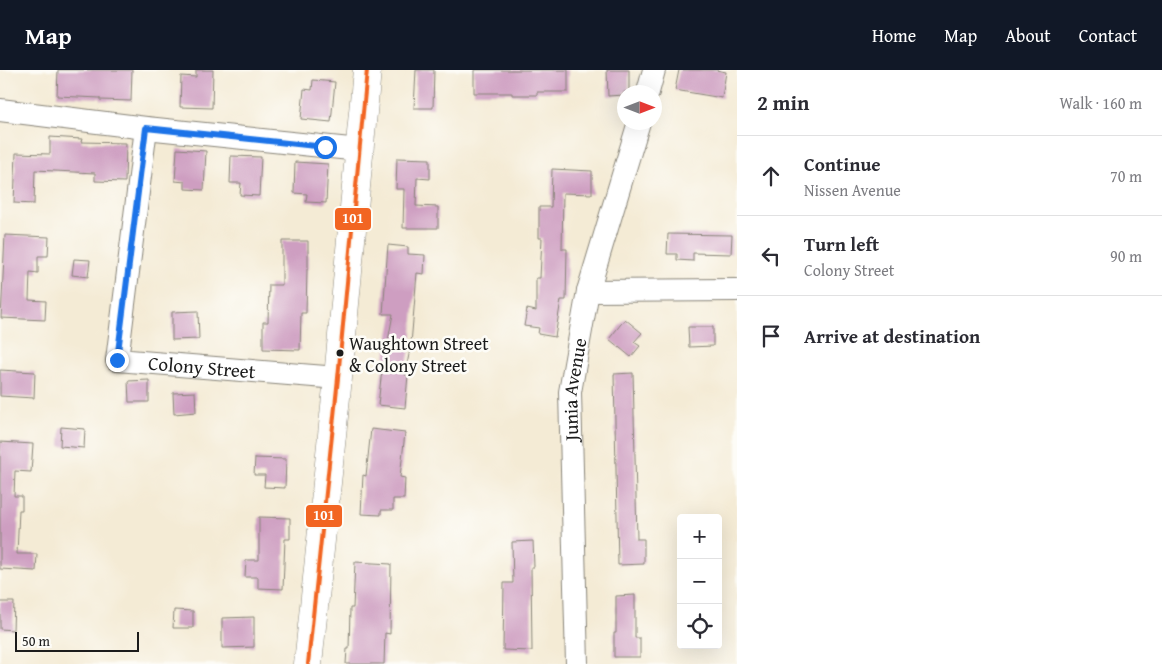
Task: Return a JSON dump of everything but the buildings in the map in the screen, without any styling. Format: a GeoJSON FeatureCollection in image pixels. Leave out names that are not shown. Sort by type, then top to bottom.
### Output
{"type":"FeatureCollection","features":[{"type":"Feature","properties":{"kind":"main road"},"geometry":{"type":"LineString","coordinates":[[308,664],[338,378],[367,70]]}},
{"type":"Feature","properties":{"kind":"street"},"geometry":{"type":"LineString","coordinates":[[650,85],[654,70]]}},
{"type":"Feature","properties":{"kind":"street"},"geometry":{"type":"LineString","coordinates":[[0,110],[146,128],[360,150]]}},
{"type":"Feature","properties":{"kind":"street","name":"Colony Street"},"geometry":{"type":"LineString","coordinates":[[146,128],[117,360],[338,378]]}},
{"type":"Feature","properties":{"kind":"street","name":"Junia Avenue"},"geometry":{"type":"LineString","coordinates":[[577,664],[570,392],[588,291],[637,130]]}},
{"type":"Feature","properties":{"kind":"street"},"geometry":{"type":"LineString","coordinates":[[588,291],[737,290]]}},
{"type":"Feature","properties":{"kind":"transit line","name":"101"},"geometry":{"type":"LineString","coordinates":[[308,664],[338,378],[367,70]]}},
{"type":"Feature","properties":{"kind":"place","name":"Waughtown Street & Colony Street"},"geometry":{"type":"Point","coordinates":[340,353]}},
{"type":"Feature","properties":{"kind":"route"},"geometry":{"type":"LineString","coordinates":[[117,360],[146,128],[325,147]]}}]}
